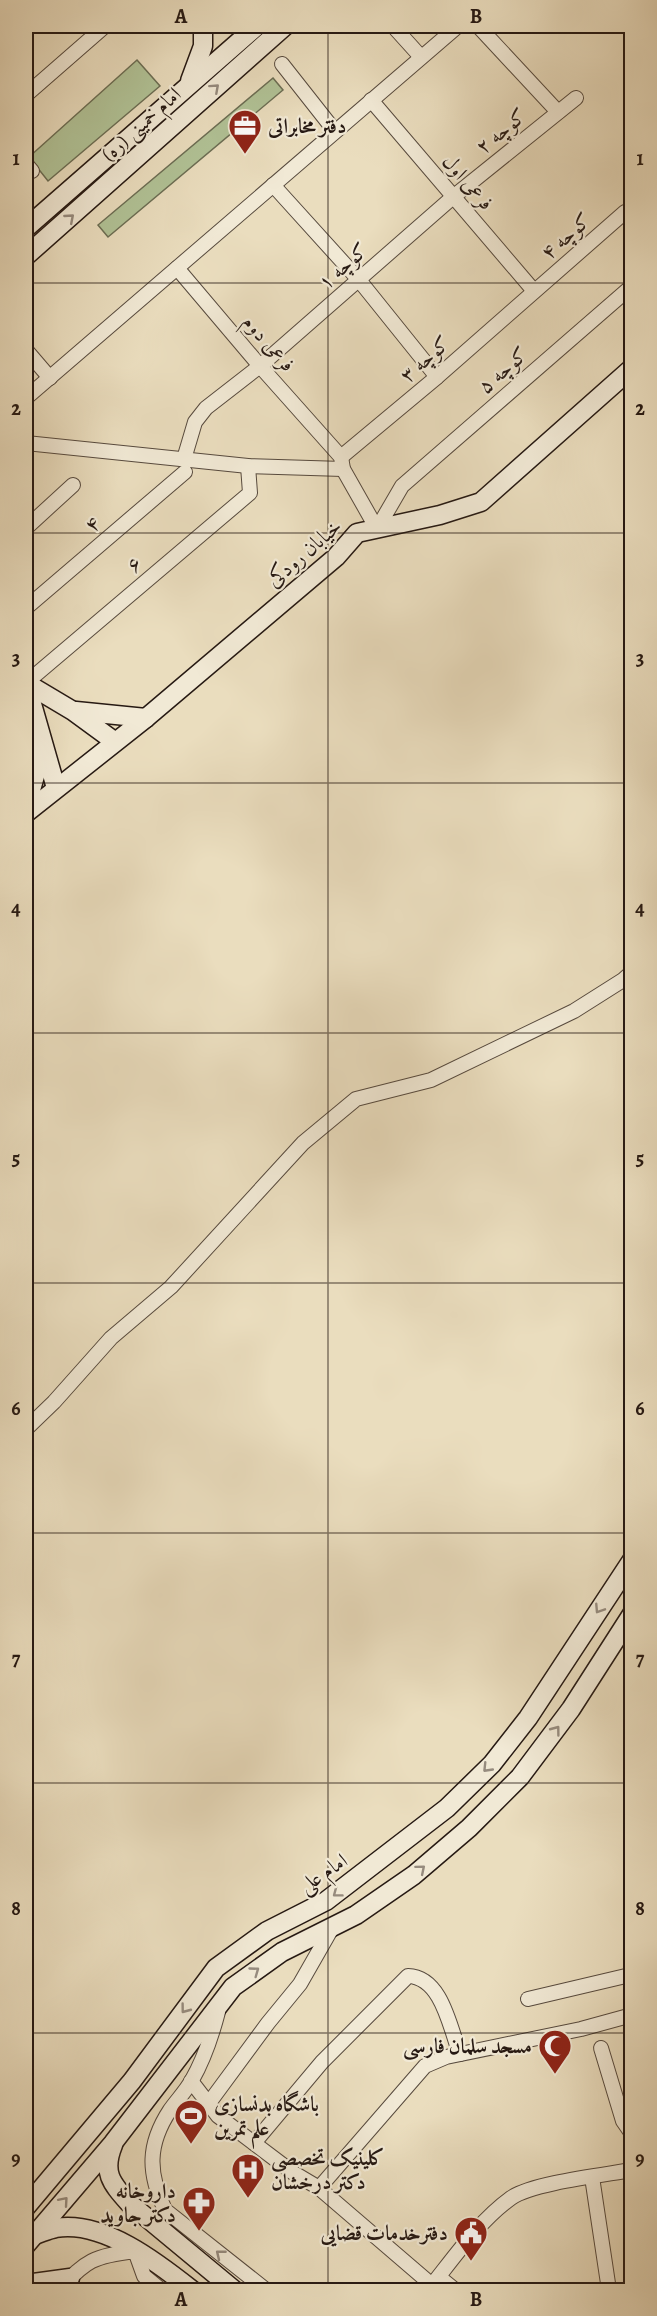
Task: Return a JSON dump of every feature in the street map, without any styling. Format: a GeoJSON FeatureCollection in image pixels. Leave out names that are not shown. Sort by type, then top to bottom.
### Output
{"type":"FeatureCollection","features":[{"type":"Feature","properties":{"kind":"main road"},"geometry":{"type":"LineString","coordinates":[[188,85],[203,46],[203,26]]}},
{"type":"Feature","properties":{"kind":"main road","name":"امام خمینی (ره)"},"geometry":{"type":"LineString","coordinates":[[26,228],[188,85],[256,29],[285,26]]}},
{"type":"Feature","properties":{"kind":"main road","name":"امام خمینی (ره)"},"geometry":{"type":"LineString","coordinates":[[26,256],[256,29]]}},
{"type":"Feature","properties":{"kind":"main road","name":"خیابان رودکی"},"geometry":{"type":"LineString","coordinates":[[26,813],[114,741],[146,718],[336,557],[357,534],[440,515],[481,502],[632,368]]}},
{"type":"Feature","properties":{"kind":"main road"},"geometry":{"type":"LineString","coordinates":[[26,683],[74,711],[114,741]]}},
{"type":"Feature","properties":{"kind":"main road"},"geometry":{"type":"LineString","coordinates":[[26,683],[56,788]]}},
{"type":"Feature","properties":{"kind":"main road"},"geometry":{"type":"LineString","coordinates":[[74,711],[146,718]]}},
{"type":"Feature","properties":{"kind":"main road"},"geometry":{"type":"LineString","coordinates":[[26,807],[38,769],[41,738]]}},
{"type":"Feature","properties":{"kind":"main road","name":"امام علی"},"geometry":{"type":"LineString","coordinates":[[26,2207],[132,2081],[216,1968],[267,1931],[326,1901],[447,1808],[484,1772],[528,1718],[632,1560]]}},
{"type":"Feature","properties":{"kind":"main road"},"geometry":{"type":"LineString","coordinates":[[30,2240],[113,2143],[233,1987],[282,1952],[357,1915],[414,1875],[469,1828],[520,1777],[572,1709],[632,1614]]}},
{"type":"Feature","properties":{"kind":"main road"},"geometry":{"type":"LineString","coordinates":[[216,1968],[233,1987]]}},
{"type":"Feature","properties":{"kind":"main road"},"geometry":{"type":"LineString","coordinates":[[113,2143],[106,2160],[109,2175],[117,2190],[129,2204],[234,2290]]}},
{"type":"Feature","properties":{"kind":"main road"},"geometry":{"type":"LineString","coordinates":[[30,2240],[57,2228],[84,2229],[107,2235],[150,2259],[192,2290]]}},
{"type":"Feature","properties":{"kind":"main road"},"geometry":{"type":"LineString","coordinates":[[26,2285],[64,2284]]}},
{"type":"Feature","properties":{"kind":"main road"},"geometry":{"type":"LineString","coordinates":[[26,2285],[33,2290]]}},
{"type":"Feature","properties":{"kind":"street"},"geometry":{"type":"LineString","coordinates":[[26,95],[105,26]]}},
{"type":"Feature","properties":{"kind":"street"},"geometry":{"type":"LineString","coordinates":[[393,26],[421,57]]}},
{"type":"Feature","properties":{"kind":"street"},"geometry":{"type":"LineString","coordinates":[[26,398],[334,130],[458,26]]}},
{"type":"Feature","properties":{"kind":"street"},"geometry":{"type":"LineString","coordinates":[[478,26],[558,112]]}},
{"type":"Feature","properties":{"kind":"street"},"geometry":{"type":"LineString","coordinates":[[282,64],[334,130]]}},
{"type":"Feature","properties":{"kind":"street","name":"کوچه ۲"},"geometry":{"type":"LineString","coordinates":[[453,197],[576,98]]}},
{"type":"Feature","properties":{"kind":"street","name":"فرعی اول"},"geometry":{"type":"LineString","coordinates":[[371,100],[534,291]]}},
{"type":"Feature","properties":{"kind":"street"},"geometry":{"type":"LineString","coordinates":[[273,185],[359,280],[437,377]]}},
{"type":"Feature","properties":{"kind":"street","name":"کوچه ۱"},"geometry":{"type":"LineString","coordinates":[[260,366],[453,197]]}},
{"type":"Feature","properties":{"kind":"street","name":"کوچه ۴"},"geometry":{"type":"LineString","coordinates":[[534,291],[625,212]]}},
{"type":"Feature","properties":{"kind":"street","name":"فرعی دوم"},"geometry":{"type":"LineString","coordinates":[[177,268],[329,445],[342,463],[376,529]]}},
{"type":"Feature","properties":{"kind":"street","name":"کوچه ۵"},"geometry":{"type":"LineString","coordinates":[[376,529],[402,486],[632,286]]}},
{"type":"Feature","properties":{"kind":"street","name":"کوچه ۳"},"geometry":{"type":"LineString","coordinates":[[342,463],[534,291]]}},
{"type":"Feature","properties":{"kind":"street"},"geometry":{"type":"LineString","coordinates":[[26,350],[50,378]]}},
{"type":"Feature","properties":{"kind":"street"},"geometry":{"type":"LineString","coordinates":[[184,465],[195,422],[206,408],[260,366]]}},
{"type":"Feature","properties":{"kind":"street"},"geometry":{"type":"LineString","coordinates":[[26,443],[184,465],[248,466],[342,463]]}},
{"type":"Feature","properties":{"kind":"street","name":"۴"},"geometry":{"type":"LineString","coordinates":[[26,608],[184,465]]}},
{"type":"Feature","properties":{"kind":"street","name":"۶"},"geometry":{"type":"LineString","coordinates":[[26,683],[250,493],[248,466]]}},
{"type":"Feature","properties":{"kind":"street"},"geometry":{"type":"LineString","coordinates":[[26,528],[73,485]]}},
{"type":"Feature","properties":{"kind":"street"},"geometry":{"type":"LineString","coordinates":[[26,1429],[54,1402],[111,1338],[171,1287],[303,1143],[356,1099],[440,1076],[574,1011],[632,972]]}},
{"type":"Feature","properties":{"kind":"street"},"geometry":{"type":"LineString","coordinates":[[209,2103],[300,1984],[332,1928]]}},
{"type":"Feature","properties":{"kind":"street"},"geometry":{"type":"LineString","coordinates":[[254,2143],[322,2062],[408,1976],[417,1976],[433,1987],[460,2054]]}},
{"type":"Feature","properties":{"kind":"street"},"geometry":{"type":"LineString","coordinates":[[528,1999],[631,1976]]}},
{"type":"Feature","properties":{"kind":"street"},"geometry":{"type":"LineString","coordinates":[[219,2007],[205,2053],[191,2081],[160,2126],[153,2150],[152,2170],[157,2192],[165,2210],[266,2290]]}},
{"type":"Feature","properties":{"kind":"street"},"geometry":{"type":"LineString","coordinates":[[319,2188],[425,2066],[460,2054],[581,2030],[632,2015]]}},
{"type":"Feature","properties":{"kind":"street"},"geometry":{"type":"LineString","coordinates":[[601,2048],[622,2121],[632,2134]]}},
{"type":"Feature","properties":{"kind":"street"},"geometry":{"type":"LineString","coordinates":[[191,2081],[218,2116],[292,2172],[319,2188],[433,2284],[455,2290]]}},
{"type":"Feature","properties":{"kind":"street"},"geometry":{"type":"LineString","coordinates":[[433,2284],[481,2226],[512,2197],[530,2189],[632,2170]]}},
{"type":"Feature","properties":{"kind":"street"},"geometry":{"type":"LineString","coordinates":[[592,2176],[609,2290]]}},
{"type":"Feature","properties":{"kind":"street"},"geometry":{"type":"LineString","coordinates":[[64,2284],[85,2263],[96,2257],[135,2251],[144,2276],[161,2290]]}},
{"type":"Feature","properties":{"kind":"green space"},"geometry":{"type":"Polygon","coordinates":[[[137,60],[160,86],[48,181],[29,157],[137,60]]]}},
{"type":"Feature","properties":{"kind":"green space"},"geometry":{"type":"Polygon","coordinates":[[[273,78],[283,90],[108,237],[98,225],[273,78]]]}},
{"type":"Feature","properties":{"kind":"place","name":"دفتر مخابراتی"},"geometry":{"type":"Point","coordinates":[245,155]}},
{"type":"Feature","properties":{"kind":"place","name":"مسجد سلمان فارسی"},"geometry":{"type":"Point","coordinates":[555,2075]}},
{"type":"Feature","properties":{"kind":"place","name":"باشگاه بدنسازی علم تمرین"},"geometry":{"type":"Point","coordinates":[191,2145]}},
{"type":"Feature","properties":{"kind":"place","name":"کلینیک تخصصی دکتر درخشان"},"geometry":{"type":"Point","coordinates":[248,2199]}},
{"type":"Feature","properties":{"kind":"place","name":"داروخانه دکتر جاوید"},"geometry":{"type":"Point","coordinates":[199,2232]}},
{"type":"Feature","properties":{"kind":"place","name":"دفترخدمات قضایی"},"geometry":{"type":"Point","coordinates":[471,2262]}}]}
